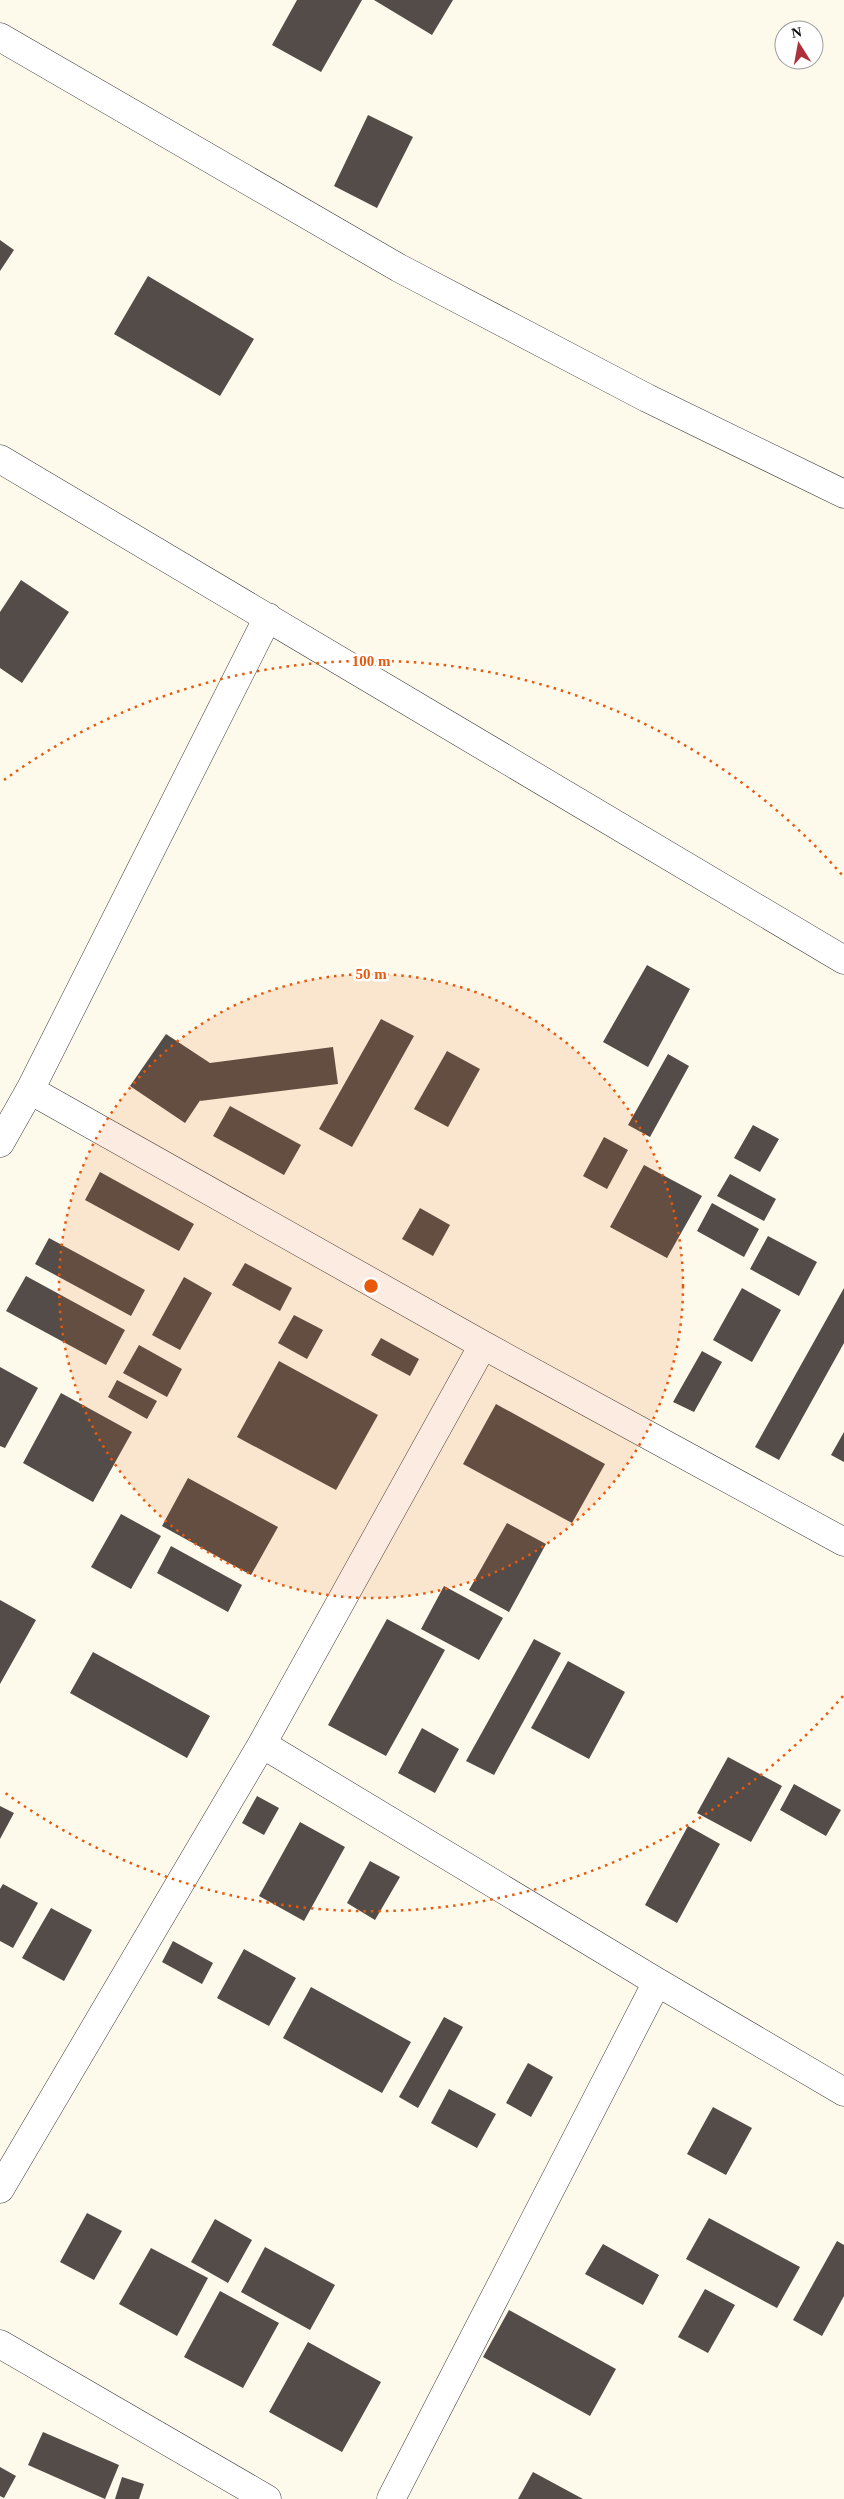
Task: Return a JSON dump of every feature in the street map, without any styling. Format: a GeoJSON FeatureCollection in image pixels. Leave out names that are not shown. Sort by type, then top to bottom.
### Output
{"type":"FeatureCollection","features":[{"type":"Feature","properties":{"kind":"street"},"geometry":{"type":"LineString","coordinates":[[0,37],[399,268],[647,398],[844,494]]}},
{"type":"Feature","properties":{"kind":"street"},"geometry":{"type":"LineString","coordinates":[[0,458],[844,960]]}},
{"type":"Feature","properties":{"kind":"street"},"geometry":{"type":"LineString","coordinates":[[0,1143],[30,1090],[268,617]]}},
{"type":"Feature","properties":{"kind":"street"},"geometry":{"type":"LineString","coordinates":[[30,1090],[483,1345],[844,1542]]}},
{"type":"Feature","properties":{"kind":"street"},"geometry":{"type":"LineString","coordinates":[[0,2189],[262,1744],[483,1345]]}},
{"type":"Feature","properties":{"kind":"street"},"geometry":{"type":"LineString","coordinates":[[262,1744],[657,1982],[844,2092]]}},
{"type":"Feature","properties":{"kind":"street"},"geometry":{"type":"LineString","coordinates":[[391,2499],[657,1982]]}},
{"type":"Feature","properties":{"kind":"street"},"geometry":{"type":"LineString","coordinates":[[0,2344],[267,2499]]}},
{"type":"Feature","properties":{"kind":"building"},"geometry":{"type":"Polygon","coordinates":[[[297,0],[362,0],[321,72],[272,45],[297,0]]]}},
{"type":"Feature","properties":{"kind":"building"},"geometry":{"type":"Polygon","coordinates":[[[374,0],[453,0],[432,35],[374,0]]]}},
{"type":"Feature","properties":{"kind":"building"},"geometry":{"type":"Polygon","coordinates":[[[368,115],[413,137],[377,208],[334,186],[368,115]]]}},
{"type":"Feature","properties":{"kind":"building"},"geometry":{"type":"Polygon","coordinates":[[[0,240],[14,250],[0,271],[0,240]]]}},
{"type":"Feature","properties":{"kind":"building"},"geometry":{"type":"Polygon","coordinates":[[[148,276],[254,339],[220,396],[114,334],[148,276]]]}},
{"type":"Feature","properties":{"kind":"building"},"geometry":{"type":"Polygon","coordinates":[[[21,580],[69,612],[22,683],[0,668],[0,612],[21,580]]]}},
{"type":"Feature","properties":{"kind":"building"},"geometry":{"type":"Polygon","coordinates":[[[647,965],[690,989],[648,1067],[603,1042],[647,965]]]}},
{"type":"Feature","properties":{"kind":"building"},"geometry":{"type":"Polygon","coordinates":[[[381,1019],[414,1036],[352,1147],[319,1129],[381,1019]]]}},
{"type":"Feature","properties":{"kind":"building"},"geometry":{"type":"Polygon","coordinates":[[[166,1034],[210,1063],[333,1047],[338,1084],[200,1101],[201,1099],[185,1123],[130,1086],[166,1034]]]}},
{"type":"Feature","properties":{"kind":"building"},"geometry":{"type":"Polygon","coordinates":[[[447,1051],[480,1069],[448,1127],[414,1109],[447,1051]]]}},
{"type":"Feature","properties":{"kind":"building"},"geometry":{"type":"Polygon","coordinates":[[[668,1054],[689,1066],[650,1137],[628,1125],[668,1054]]]}},
{"type":"Feature","properties":{"kind":"building"},"geometry":{"type":"Polygon","coordinates":[[[230,1106],[301,1145],[284,1175],[213,1136],[230,1106]]]}},
{"type":"Feature","properties":{"kind":"building"},"geometry":{"type":"Polygon","coordinates":[[[753,1125],[779,1139],[760,1172],[734,1158],[753,1125]]]}},
{"type":"Feature","properties":{"kind":"building"},"geometry":{"type":"Polygon","coordinates":[[[604,1137],[628,1150],[607,1189],[583,1176],[604,1137]]]}},
{"type":"Feature","properties":{"kind":"building"},"geometry":{"type":"Polygon","coordinates":[[[644,1165],[702,1196],[667,1258],[610,1227],[644,1165]]]}},
{"type":"Feature","properties":{"kind":"building"},"geometry":{"type":"Polygon","coordinates":[[[100,1172],[194,1224],[179,1251],[85,1200],[100,1172]]]}},
{"type":"Feature","properties":{"kind":"building"},"geometry":{"type":"Polygon","coordinates":[[[730,1174],[776,1199],[764,1221],[717,1196],[730,1174]]]}},
{"type":"Feature","properties":{"kind":"building"},"geometry":{"type":"Polygon","coordinates":[[[712,1203],[759,1229],[744,1257],[697,1231],[712,1203]]]}},
{"type":"Feature","properties":{"kind":"building"},"geometry":{"type":"Polygon","coordinates":[[[420,1208],[450,1225],[433,1256],[402,1239],[420,1208]]]}},
{"type":"Feature","properties":{"kind":"building"},"geometry":{"type":"Polygon","coordinates":[[[768,1236],[817,1262],[799,1296],[750,1269],[768,1236]]]}},
{"type":"Feature","properties":{"kind":"building"},"geometry":{"type":"Polygon","coordinates":[[[49,1238],[145,1290],[131,1316],[35,1264],[49,1238]]]}},
{"type":"Feature","properties":{"kind":"building"},"geometry":{"type":"Polygon","coordinates":[[[245,1263],[292,1288],[280,1311],[232,1285],[245,1263]]]}},
{"type":"Feature","properties":{"kind":"building"},"geometry":{"type":"Polygon","coordinates":[[[26,1276],[125,1330],[106,1365],[6,1311],[26,1276]]]}},
{"type":"Feature","properties":{"kind":"building"},"geometry":{"type":"Polygon","coordinates":[[[184,1277],[212,1293],[180,1350],[152,1335],[184,1277]]]}},
{"type":"Feature","properties":{"kind":"building"},"geometry":{"type":"Polygon","coordinates":[[[742,1288],[781,1310],[752,1362],[713,1340],[742,1288]]]}},
{"type":"Feature","properties":{"kind":"building"},"geometry":{"type":"Polygon","coordinates":[[[844,1288],[844,1343],[779,1460],[755,1447],[844,1288]]]}},
{"type":"Feature","properties":{"kind":"building"},"geometry":{"type":"Polygon","coordinates":[[[294,1315],[323,1330],[307,1359],[278,1343],[294,1315]]]}},
{"type":"Feature","properties":{"kind":"building"},"geometry":{"type":"Polygon","coordinates":[[[381,1338],[419,1359],[410,1376],[371,1355],[381,1338]]]}},
{"type":"Feature","properties":{"kind":"building"},"geometry":{"type":"Polygon","coordinates":[[[139,1345],[182,1369],[167,1397],[123,1373],[139,1345]]]}},
{"type":"Feature","properties":{"kind":"building"},"geometry":{"type":"Polygon","coordinates":[[[702,1351],[722,1362],[694,1412],[673,1402],[702,1351]]]}},
{"type":"Feature","properties":{"kind":"building"},"geometry":{"type":"Polygon","coordinates":[[[279,1361],[378,1415],[336,1490],[237,1437],[279,1361]]]}},
{"type":"Feature","properties":{"kind":"building"},"geometry":{"type":"Polygon","coordinates":[[[0,1367],[38,1388],[5,1448],[0,1446],[0,1367]]]}},
{"type":"Feature","properties":{"kind":"building"},"geometry":{"type":"Polygon","coordinates":[[[117,1380],[157,1401],[147,1419],[108,1397],[117,1380]]]}},
{"type":"Feature","properties":{"kind":"building"},"geometry":{"type":"Polygon","coordinates":[[[61,1393],[132,1432],[93,1502],[23,1463],[61,1393]]]}},
{"type":"Feature","properties":{"kind":"building"},"geometry":{"type":"Polygon","coordinates":[[[496,1404],[605,1464],[572,1523],[463,1464],[496,1404]]]}},
{"type":"Feature","properties":{"kind":"building"},"geometry":{"type":"Polygon","coordinates":[[[844,1432],[844,1462],[831,1455],[844,1432]]]}},
{"type":"Feature","properties":{"kind":"building"},"geometry":{"type":"Polygon","coordinates":[[[188,1478],[278,1527],[251,1575],[162,1526],[188,1478]]]}},
{"type":"Feature","properties":{"kind":"building"},"geometry":{"type":"Polygon","coordinates":[[[121,1514],[161,1536],[131,1589],[91,1567],[121,1514]]]}},
{"type":"Feature","properties":{"kind":"building"},"geometry":{"type":"Polygon","coordinates":[[[507,1523],[546,1544],[509,1612],[469,1590],[507,1523]]]}},
{"type":"Feature","properties":{"kind":"building"},"geometry":{"type":"Polygon","coordinates":[[[171,1546],[242,1585],[228,1612],[157,1573],[171,1546]]]}},
{"type":"Feature","properties":{"kind":"building"},"geometry":{"type":"Polygon","coordinates":[[[444,1586],[503,1618],[479,1660],[421,1629],[444,1586]]]}},
{"type":"Feature","properties":{"kind":"building"},"geometry":{"type":"Polygon","coordinates":[[[0,1600],[36,1620],[0,1684],[0,1600]]]}},
{"type":"Feature","properties":{"kind":"building"},"geometry":{"type":"Polygon","coordinates":[[[387,1619],[445,1650],[386,1756],[328,1725],[387,1619]]]}},
{"type":"Feature","properties":{"kind":"building"},"geometry":{"type":"Polygon","coordinates":[[[534,1639],[561,1653],[494,1775],[466,1761],[534,1639]]]}},
{"type":"Feature","properties":{"kind":"building"},"geometry":{"type":"Polygon","coordinates":[[[93,1652],[210,1716],[187,1758],[70,1693],[93,1652]]]}},
{"type":"Feature","properties":{"kind":"building"},"geometry":{"type":"Polygon","coordinates":[[[568,1661],[625,1692],[589,1759],[531,1728],[568,1661]]]}},
{"type":"Feature","properties":{"kind":"building"},"geometry":{"type":"Polygon","coordinates":[[[422,1728],[459,1749],[435,1793],[398,1773],[422,1728]]]}},
{"type":"Feature","properties":{"kind":"building"},"geometry":{"type":"Polygon","coordinates":[[[728,1757],[782,1786],[751,1842],[697,1813],[728,1757]]]}},
{"type":"Feature","properties":{"kind":"building"},"geometry":{"type":"Polygon","coordinates":[[[794,1784],[841,1810],[826,1836],[780,1810],[794,1784]]]}},
{"type":"Feature","properties":{"kind":"building"},"geometry":{"type":"Polygon","coordinates":[[[257,1796],[279,1808],[264,1835],[242,1823],[257,1796]]]}},
{"type":"Feature","properties":{"kind":"building"},"geometry":{"type":"Polygon","coordinates":[[[0,1806],[14,1813],[0,1839],[0,1806]]]}},
{"type":"Feature","properties":{"kind":"building"},"geometry":{"type":"Polygon","coordinates":[[[300,1822],[345,1847],[304,1921],[259,1896],[300,1822]]]}},
{"type":"Feature","properties":{"kind":"building"},"geometry":{"type":"Polygon","coordinates":[[[688,1826],[720,1844],[677,1923],[645,1905],[688,1826]]]}},
{"type":"Feature","properties":{"kind":"building"},"geometry":{"type":"Polygon","coordinates":[[[370,1861],[400,1877],[375,1920],[347,1903],[370,1861]]]}},
{"type":"Feature","properties":{"kind":"building"},"geometry":{"type":"Polygon","coordinates":[[[3,1884],[38,1903],[13,1948],[0,1941],[0,1889],[3,1884]]]}},
{"type":"Feature","properties":{"kind":"building"},"geometry":{"type":"Polygon","coordinates":[[[51,1908],[92,1930],[64,1981],[22,1958],[51,1908]]]}},
{"type":"Feature","properties":{"kind":"building"},"geometry":{"type":"Polygon","coordinates":[[[173,1941],[213,1963],[202,1984],[162,1962],[173,1941]]]}},
{"type":"Feature","properties":{"kind":"building"},"geometry":{"type":"Polygon","coordinates":[[[244,1949],[296,1978],[269,2026],[217,1998],[244,1949]]]}},
{"type":"Feature","properties":{"kind":"building"},"geometry":{"type":"Polygon","coordinates":[[[311,1987],[411,2042],[382,2093],[283,2038],[311,1987]]]}},
{"type":"Feature","properties":{"kind":"building"},"geometry":{"type":"Polygon","coordinates":[[[444,2017],[463,2027],[418,2108],[399,2097],[444,2017]]]}},
{"type":"Feature","properties":{"kind":"building"},"geometry":{"type":"Polygon","coordinates":[[[528,2063],[553,2077],[531,2117],[506,2103],[528,2063]]]}},
{"type":"Feature","properties":{"kind":"building"},"geometry":{"type":"Polygon","coordinates":[[[449,2089],[496,2114],[477,2148],[431,2123],[449,2089]]]}},
{"type":"Feature","properties":{"kind":"building"},"geometry":{"type":"Polygon","coordinates":[[[713,2107],[752,2128],[726,2175],[687,2154],[713,2107]]]}},
{"type":"Feature","properties":{"kind":"building"},"geometry":{"type":"Polygon","coordinates":[[[87,2213],[122,2231],[94,2280],[60,2262],[87,2213]]]}},
{"type":"Feature","properties":{"kind":"building"},"geometry":{"type":"Polygon","coordinates":[[[709,2218],[800,2267],[777,2308],[686,2259],[709,2218]]]}},
{"type":"Feature","properties":{"kind":"building"},"geometry":{"type":"Polygon","coordinates":[[[215,2219],[252,2240],[228,2283],[191,2262],[215,2219]]]}},
{"type":"Feature","properties":{"kind":"building"},"geometry":{"type":"Polygon","coordinates":[[[837,2241],[844,2245],[844,2296],[822,2336],[793,2320],[837,2241]]]}},
{"type":"Feature","properties":{"kind":"building"},"geometry":{"type":"Polygon","coordinates":[[[603,2244],[659,2275],[643,2305],[585,2274],[603,2244]]]}},
{"type":"Feature","properties":{"kind":"building"},"geometry":{"type":"Polygon","coordinates":[[[265,2247],[335,2285],[310,2330],[241,2292],[265,2247]]]}},
{"type":"Feature","properties":{"kind":"building"},"geometry":{"type":"Polygon","coordinates":[[[151,2248],[208,2278],[177,2336],[119,2304],[151,2248]]]}},
{"type":"Feature","properties":{"kind":"building"},"geometry":{"type":"Polygon","coordinates":[[[705,2289],[735,2305],[708,2353],[678,2337],[705,2289]]]}},
{"type":"Feature","properties":{"kind":"building"},"geometry":{"type":"Polygon","coordinates":[[[220,2291],[279,2323],[243,2388],[184,2357],[220,2291]]]}},
{"type":"Feature","properties":{"kind":"building"},"geometry":{"type":"Polygon","coordinates":[[[509,2310],[616,2369],[590,2416],[483,2357],[509,2310]]]}},
{"type":"Feature","properties":{"kind":"building"},"geometry":{"type":"Polygon","coordinates":[[[308,2342],[381,2382],[342,2452],[269,2412],[308,2342]]]}},
{"type":"Feature","properties":{"kind":"building"},"geometry":{"type":"Polygon","coordinates":[[[43,2432],[119,2465],[105,2499],[28,2465],[43,2432]]]}},
{"type":"Feature","properties":{"kind":"building"},"geometry":{"type":"Polygon","coordinates":[[[0,2467],[16,2476],[4,2498],[0,2496],[0,2467]]]}},
{"type":"Feature","properties":{"kind":"building"},"geometry":{"type":"Polygon","coordinates":[[[533,2472],[583,2499],[518,2499],[533,2472]]]}},
{"type":"Feature","properties":{"kind":"building"},"geometry":{"type":"Polygon","coordinates":[[[122,2477],[144,2484],[139,2499],[115,2499],[122,2477]]]}}]}
